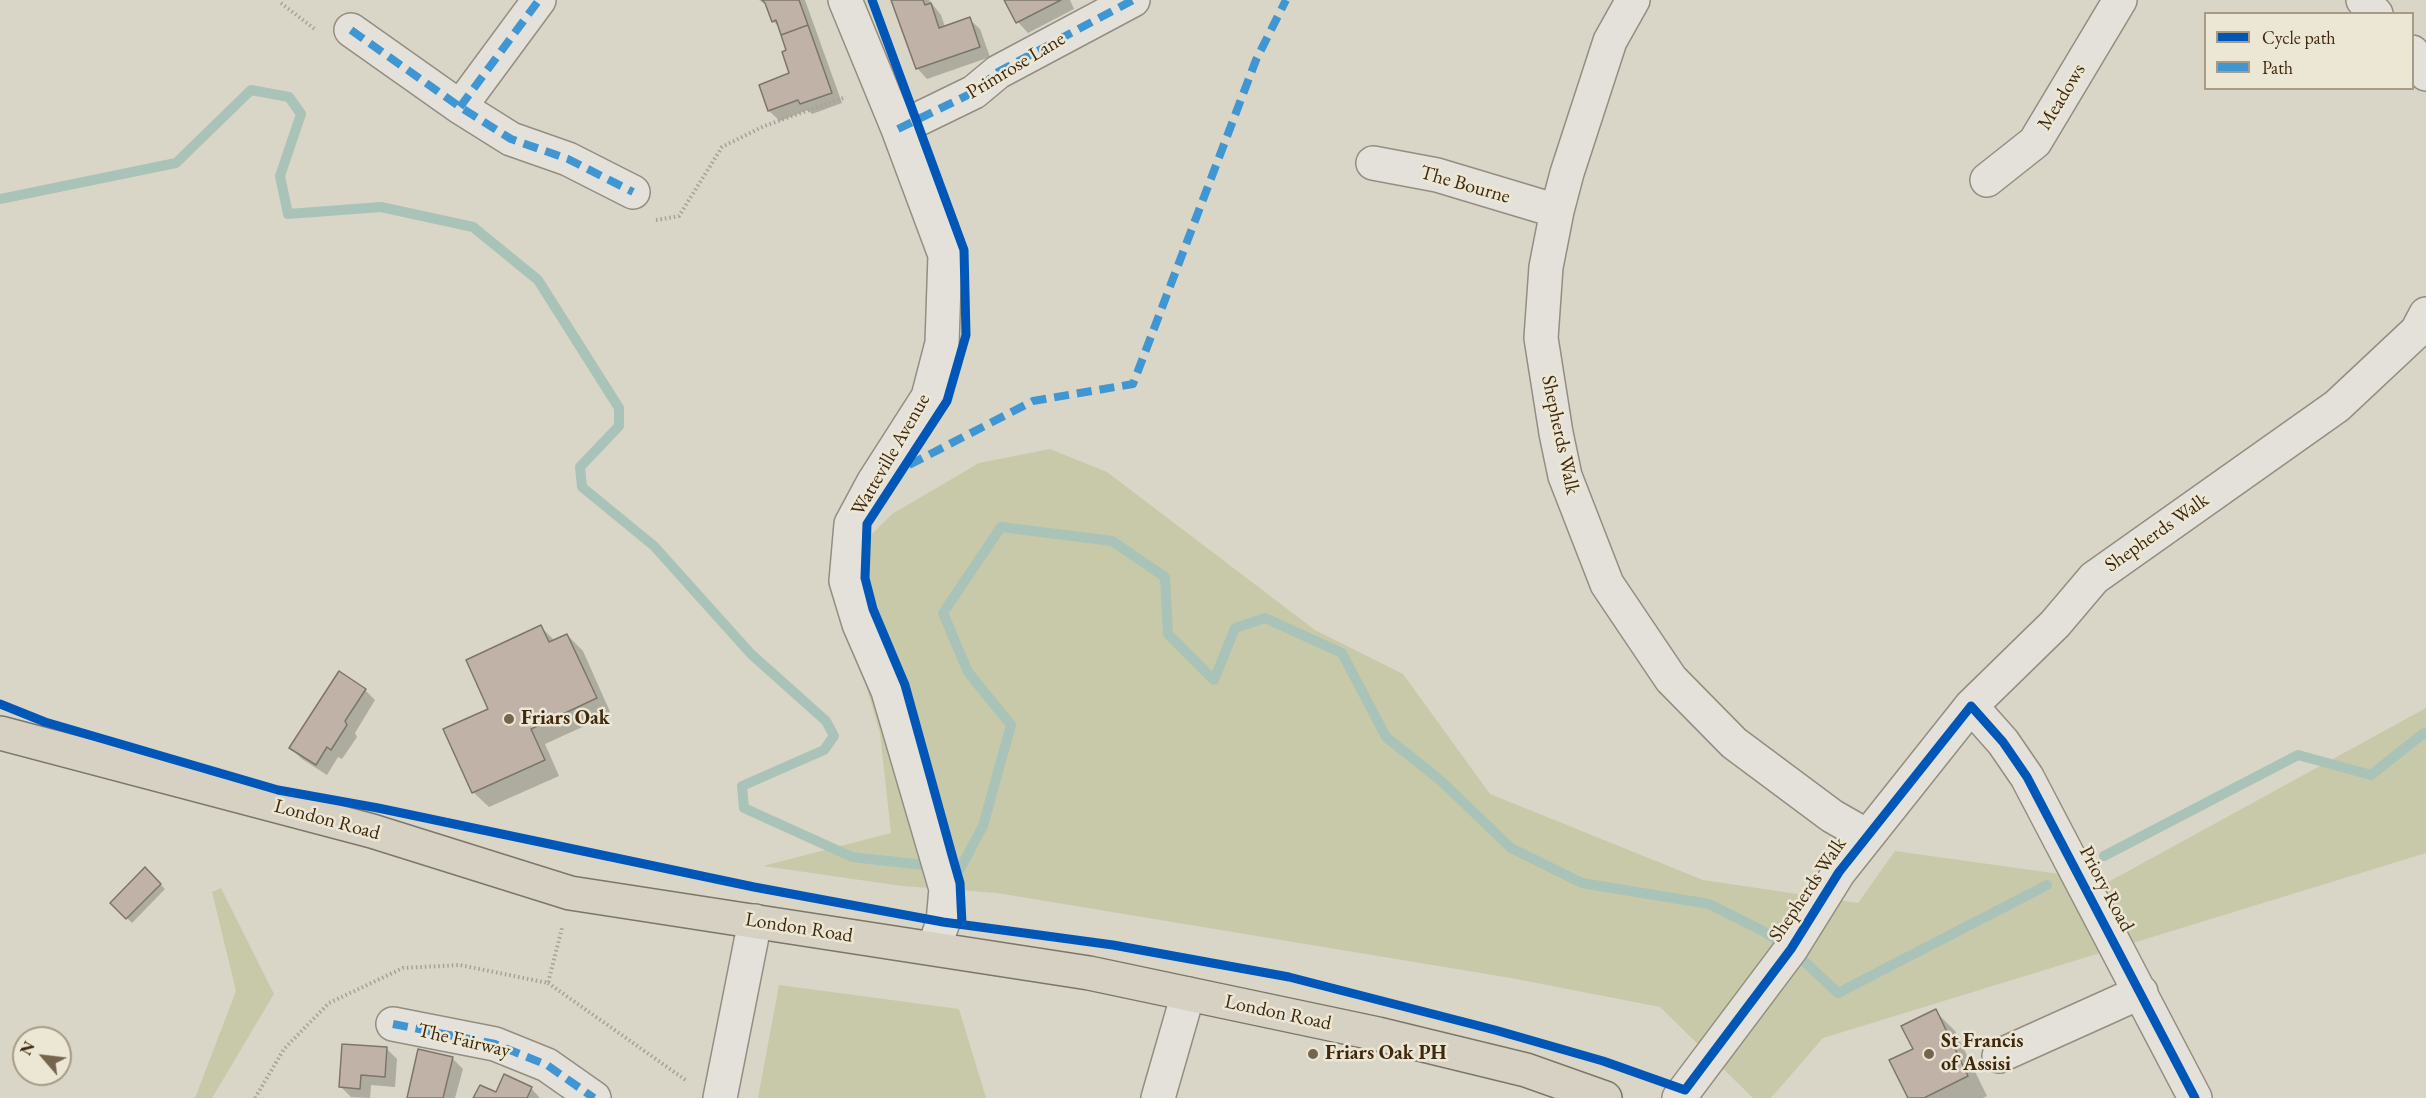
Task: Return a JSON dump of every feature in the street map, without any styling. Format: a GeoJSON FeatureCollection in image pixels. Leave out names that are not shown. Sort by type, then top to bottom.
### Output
{"type":"FeatureCollection","features":[{"type":"Feature","properties":{"kind":"main road","name":"London Road"},"geometry":{"type":"LineString","coordinates":[[0,733],[372,831],[570,893],[1089,973],[1378,1034],[1526,1070],[1605,1098]]}},
{"type":"Feature","properties":{"kind":"street"},"geometry":{"type":"LineString","coordinates":[[460,107],[539,0]]}},
{"type":"Feature","properties":{"kind":"street","name":"Watteville Avenue"},"geometry":{"type":"LineString","coordinates":[[846,0],[945,255],[942,343],[928,397],[873,483],[851,524],[846,581],[859,624],[888,690],[946,889],[943,921],[934,948]]}},
{"type":"Feature","properties":{"kind":"street","name":"Primrose Lane"},"geometry":{"type":"LineString","coordinates":[[898,129],[974,92],[998,72],[1133,0]]}},
{"type":"Feature","properties":{"kind":"street","name":"Shepherds Walk"},"geometry":{"type":"LineString","coordinates":[[1633,0],[1610,41],[1557,211],[1546,267],[1541,338],[1565,476],[1607,584],[1671,679],[1734,743],[1832,816],[1867,836]]}},
{"type":"Feature","properties":{"kind":"street","name":"Meadows"},"geometry":{"type":"LineString","coordinates":[[1987,180],[2036,142],[2120,0]]}},
{"type":"Feature","properties":{"kind":"street"},"geometry":{"type":"LineString","coordinates":[[2363,0],[2374,12]]}},
{"type":"Feature","properties":{"kind":"street"},"geometry":{"type":"LineString","coordinates":[[351,30],[460,107],[512,139],[568,159],[633,192]]}},
{"type":"Feature","properties":{"kind":"street"},"geometry":{"type":"LineString","coordinates":[[2414,55],[2426,74]]}},
{"type":"Feature","properties":{"kind":"street","name":"The Bourne"},"geometry":{"type":"LineString","coordinates":[[1372,162],[1437,175],[1557,211]]}},
{"type":"Feature","properties":{"kind":"street","name":"Shepherds Walk"},"geometry":{"type":"LineString","coordinates":[[1679,1098],[1791,949],[1839,872],[1971,706],[2055,624],[2094,578],[2337,406],[2417,331],[2426,314]]}},
{"type":"Feature","properties":{"kind":"street","name":"Priory Road"},"geometry":{"type":"LineString","coordinates":[[1971,706],[2003,742],[2027,777],[2195,1098]]}},
{"type":"Feature","properties":{"kind":"street"},"geometry":{"type":"LineString","coordinates":[[706,1091],[755,921]]}},
{"type":"Feature","properties":{"kind":"street"},"geometry":{"type":"LineString","coordinates":[[1999,1056],[2141,992]]}},
{"type":"Feature","properties":{"kind":"street"},"geometry":{"type":"LineString","coordinates":[[1158,1098],[1188,994]]}},
{"type":"Feature","properties":{"kind":"street","name":"The Fairway"},"geometry":{"type":"LineString","coordinates":[[393,1024],[495,1044],[547,1065],[594,1098]]}},
{"type":"Feature","properties":{"kind":"path"},"geometry":{"type":"LineString","coordinates":[[548,982],[570,893]]}},
{"type":"Feature","properties":{"kind":"path"},"geometry":{"type":"LineString","coordinates":[[255,1098],[284,1049],[329,1003],[403,968],[460,964],[548,982],[706,1091]]}},
{"type":"Feature","properties":{"kind":"green space"},"geometry":{"type":"Polygon","coordinates":[[[1050,449],[1107,472],[1315,630],[1403,674],[1490,794],[1703,880],[1858,903],[1895,851],[2110,881],[2426,708],[2426,853],[1823,1038],[1771,1098],[1753,1098],[1660,1007],[1511,978],[997,893],[902,886],[763,866],[891,833],[880,733],[833,573],[892,514],[979,463],[1050,449]]]}},
{"type":"Feature","properties":{"kind":"green space"},"geometry":{"type":"Polygon","coordinates":[[[221,888],[274,994],[212,1098],[195,1098],[236,991],[212,892],[221,888]]]}},
{"type":"Feature","properties":{"kind":"green space"},"geometry":{"type":"Polygon","coordinates":[[[779,985],[959,1009],[986,1098],[758,1098],[779,985]]]}},
{"type":"Feature","properties":{"kind":"building"},"geometry":{"type":"Polygon","coordinates":[[[762,0],[799,0],[808,25],[781,35],[776,20],[772,22],[762,0]]]}},
{"type":"Feature","properties":{"kind":"building"},"geometry":{"type":"Polygon","coordinates":[[[891,0],[923,0],[925,5],[931,3],[939,28],[970,17],[980,47],[916,69],[891,0]]]}},
{"type":"Feature","properties":{"kind":"building"},"geometry":{"type":"Polygon","coordinates":[[[1004,0],[1061,0],[1016,23],[1004,0]]]}},
{"type":"Feature","properties":{"kind":"building"},"geometry":{"type":"Polygon","coordinates":[[[808,25],[832,93],[800,104],[798,100],[768,111],[759,85],[789,73],[782,52],[786,50],[781,35],[808,25]]]}},
{"type":"Feature","properties":{"kind":"building","name":"Friars Oak"},"geometry":{"type":"Polygon","coordinates":[[[541,625],[549,642],[567,634],[597,698],[531,729],[545,760],[472,793],[443,729],[488,709],[466,660],[541,625]]]}},
{"type":"Feature","properties":{"kind":"building"},"geometry":{"type":"Polygon","coordinates":[[[339,671],[366,689],[345,721],[347,725],[331,750],[327,747],[316,765],[289,748],[339,671]]]}},
{"type":"Feature","properties":{"kind":"building"},"geometry":{"type":"Polygon","coordinates":[[[145,867],[161,884],[126,919],[110,903],[145,867]]]}},
{"type":"Feature","properties":{"kind":"building","name":"St Francis of Assisi"},"geometry":{"type":"Polygon","coordinates":[[[1936,1009],[1968,1076],[1924,1098],[1908,1098],[1889,1060],[1913,1049],[1901,1026],[1936,1009]]]}},
{"type":"Feature","properties":{"kind":"building"},"geometry":{"type":"Polygon","coordinates":[[[342,1044],[387,1047],[385,1077],[361,1075],[360,1089],[339,1087],[342,1044]]]}},
{"type":"Feature","properties":{"kind":"building"},"geometry":{"type":"Polygon","coordinates":[[[418,1049],[453,1057],[443,1098],[407,1098],[418,1049]]]}},
{"type":"Feature","properties":{"kind":"building"},"geometry":{"type":"Polygon","coordinates":[[[504,1074],[532,1087],[527,1098],[473,1098],[480,1085],[496,1092],[504,1074]]]}},
{"type":"Feature","properties":{"kind":"waterway"},"geometry":{"type":"LineString","coordinates":[[0,199],[176,163],[251,90],[289,97],[301,114],[280,176],[288,214],[381,207],[473,227],[538,280],[619,408],[619,426],[580,467],[582,487],[654,546],[751,654],[826,721],[834,736],[824,750],[742,786],[744,808],[852,857],[960,869],[983,826],[1011,725],[968,672],[943,613],[1001,527],[1112,541],[1165,577],[1168,634],[1214,680],[1235,628],[1265,618],[1342,653],[1386,737],[1440,780],[1511,848],[1582,883],[1709,904],[1763,931],[1791,949],[1838,993],[2047,885]]}},
{"type":"Feature","properties":{"kind":"waterway"},"geometry":{"type":"LineString","coordinates":[[2104,856],[2298,755],[2371,775],[2424,733],[2426,734]]}},
{"type":"Feature","properties":{"kind":"marked path"},"geometry":{"type":"LineString","coordinates":[[460,107],[539,0]]}},
{"type":"Feature","properties":{"kind":"marked path"},"geometry":{"type":"LineString","coordinates":[[898,129],[974,92],[998,72],[1133,0]]}},
{"type":"Feature","properties":{"kind":"marked path"},"geometry":{"type":"LineString","coordinates":[[909,465],[1033,401],[1133,384],[1256,60],[1286,0]]}},
{"type":"Feature","properties":{"kind":"marked path"},"geometry":{"type":"LineString","coordinates":[[351,30],[460,107],[511,139],[568,159],[633,192]]}},
{"type":"Feature","properties":{"kind":"marked path"},"geometry":{"type":"LineString","coordinates":[[393,1024],[495,1044],[547,1065],[594,1098]]}},
{"type":"Feature","properties":{"kind":"cycle path"},"geometry":{"type":"LineString","coordinates":[[872,0],[964,250],[966,335],[947,401],[867,524],[865,578],[873,609],[905,685],[960,883],[962,924]]}},
{"type":"Feature","properties":{"kind":"cycle path"},"geometry":{"type":"LineString","coordinates":[[0,704],[45,722],[278,790],[378,808],[754,887],[943,922],[1113,945],[1289,977],[1495,1030],[1603,1061],[1685,1090],[1791,949],[1839,872],[1971,706],[2003,742],[2027,777],[2195,1098]]}},
{"type":"Feature","properties":{"kind":"place","name":"Friars Oak"},"geometry":{"type":"Point","coordinates":[509,719]}},
{"type":"Feature","properties":{"kind":"place","name":"Friars Oak PH"},"geometry":{"type":"Point","coordinates":[1313,1054]}},
{"type":"Feature","properties":{"kind":"place","name":"St Francis of Assisi"},"geometry":{"type":"Point","coordinates":[1929,1054]}}]}
